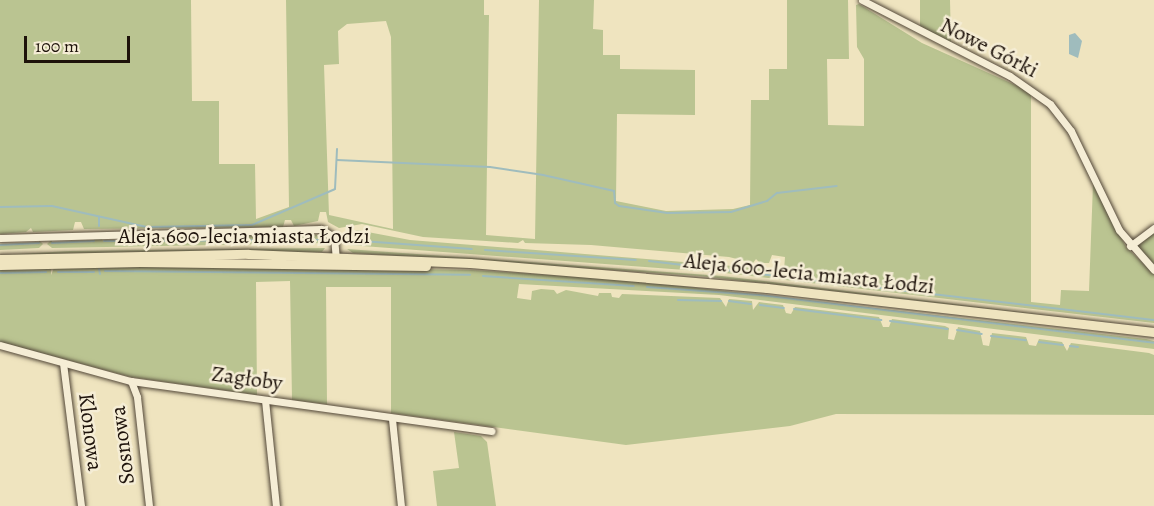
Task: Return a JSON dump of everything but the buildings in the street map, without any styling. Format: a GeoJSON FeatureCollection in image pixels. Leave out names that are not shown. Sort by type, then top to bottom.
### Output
{"type":"FeatureCollection","features":[{"type":"Feature","properties":{"kind":"main road","name":"Aleja 600-lecia miasta Łodzi"},"geometry":{"type":"LineString","coordinates":[[0,259],[336,260],[488,266],[767,288],[1154,332]]}},
{"type":"Feature","properties":{"kind":"main road","name":"Aleja 600-lecia miasta Łodzi"},"geometry":{"type":"LineString","coordinates":[[0,265],[336,260]]}},
{"type":"Feature","properties":{"kind":"main road","name":"Aleja 600-lecia miasta Łodzi"},"geometry":{"type":"LineString","coordinates":[[1124,330],[1154,337]]}},
{"type":"Feature","properties":{"kind":"street","name":"Nowe Górki"},"geometry":{"type":"LineString","coordinates":[[862,0],[1010,76],[1050,104],[1071,131],[1105,206],[1130,246],[1154,270]]}},
{"type":"Feature","properties":{"kind":"street"},"geometry":{"type":"LineString","coordinates":[[1130,246],[1154,228]]}},
{"type":"Feature","properties":{"kind":"street"},"geometry":{"type":"LineString","coordinates":[[0,238],[321,229],[334,237],[336,260]]}},
{"type":"Feature","properties":{"kind":"street","name":"Zagłoby"},"geometry":{"type":"LineString","coordinates":[[0,345],[131,381],[392,419],[438,421],[492,431]]}},
{"type":"Feature","properties":{"kind":"street","name":"Klonowa"},"geometry":{"type":"LineString","coordinates":[[63,363],[81,506]]}},
{"type":"Feature","properties":{"kind":"street","name":"Sosnowa"},"geometry":{"type":"LineString","coordinates":[[131,381],[149,506]]}},
{"type":"Feature","properties":{"kind":"street"},"geometry":{"type":"LineString","coordinates":[[265,400],[276,506]]}},
{"type":"Feature","properties":{"kind":"street"},"geometry":{"type":"LineString","coordinates":[[392,419],[401,506]]}},
{"type":"Feature","properties":{"kind":"green space"},"geometry":{"type":"Polygon","coordinates":[[[0,0],[191,0],[192,101],[219,101],[219,164],[255,164],[256,219],[289,207],[286,0],[484,0],[484,15],[489,15],[486,235],[535,239],[539,0],[594,0],[593,29],[603,30],[603,55],[620,55],[620,69],[695,70],[695,115],[617,114],[616,201],[666,211],[733,209],[750,205],[751,100],[769,100],[769,69],[787,69],[787,0],[848,0],[849,59],[827,59],[828,125],[864,126],[864,59],[857,47],[856,5],[859,4],[922,43],[1031,92],[1031,302],[1060,305],[1061,290],[1089,291],[1093,184],[1126,247],[1154,274],[1154,323],[725,273],[349,245],[345,243],[346,235],[357,230],[410,240],[784,270],[785,257],[772,255],[769,263],[760,263],[756,259],[753,263],[729,257],[591,245],[423,237],[362,224],[339,228],[328,222],[326,212],[320,212],[318,221],[294,226],[291,220],[285,220],[283,227],[84,229],[81,222],[75,222],[73,230],[33,232],[31,228],[26,232],[0,234],[0,0]],[[386,21],[347,24],[338,31],[339,64],[324,65],[329,215],[393,229],[391,37],[386,21]]]}},
{"type":"Feature","properties":{"kind":"green space"},"geometry":{"type":"Polygon","coordinates":[[[920,0],[950,0],[951,43],[920,28],[920,0]]]}},
{"type":"Feature","properties":{"kind":"green space"},"geometry":{"type":"Polygon","coordinates":[[[1154,232],[1154,264],[1137,247],[1154,232]]]}},
{"type":"Feature","properties":{"kind":"green space"},"geometry":{"type":"Polygon","coordinates":[[[310,234],[323,236],[326,243],[52,248],[47,244],[52,239],[52,243],[94,242],[94,238],[64,239],[94,236],[130,238],[101,238],[104,242],[148,241],[149,238],[310,234]]]}},
{"type":"Feature","properties":{"kind":"green space"},"geometry":{"type":"Polygon","coordinates":[[[39,240],[43,244],[39,248],[0,250],[0,245],[39,244],[39,240]]]}},
{"type":"Feature","properties":{"kind":"green space"},"geometry":{"type":"Polygon","coordinates":[[[325,248],[322,252],[0,255],[70,251],[325,248]]]}},
{"type":"Feature","properties":{"kind":"green space"},"geometry":{"type":"Polygon","coordinates":[[[347,249],[722,276],[1087,320],[700,276],[353,253],[347,249]]]}},
{"type":"Feature","properties":{"kind":"green space"},"geometry":{"type":"Polygon","coordinates":[[[130,265],[472,270],[629,280],[1146,339],[1154,341],[1154,349],[719,295],[519,284],[517,298],[531,300],[532,291],[541,289],[554,290],[557,294],[566,290],[598,296],[599,293],[611,293],[612,297],[619,298],[622,294],[720,298],[726,307],[729,299],[752,301],[753,310],[759,302],[783,305],[786,313],[791,314],[795,307],[879,317],[883,327],[889,327],[892,319],[945,326],[949,328],[948,339],[954,340],[958,327],[980,331],[983,345],[989,346],[992,333],[1026,337],[1029,345],[1036,346],[1039,339],[1062,342],[1067,351],[1071,343],[1149,353],[1154,355],[1154,415],[836,414],[790,426],[626,445],[391,413],[391,287],[326,287],[327,404],[292,400],[290,281],[256,282],[257,395],[131,377],[0,342],[0,268],[51,268],[51,275],[54,268],[130,265]]]}},
{"type":"Feature","properties":{"kind":"green space"},"geometry":{"type":"Polygon","coordinates":[[[454,432],[481,436],[487,442],[496,506],[437,506],[433,471],[459,468],[454,432]]]}},
{"type":"Feature","properties":{"kind":"water"},"geometry":{"type":"Polygon","coordinates":[[[1075,33],[1082,41],[1078,58],[1069,54],[1069,35],[1075,33]]]}},
{"type":"Feature","properties":{"kind":"waterway"},"geometry":{"type":"LineString","coordinates":[[0,207],[52,206],[147,227],[252,225],[335,189],[337,149]]}},
{"type":"Feature","properties":{"kind":"waterway"},"geometry":{"type":"LineString","coordinates":[[337,160],[490,167],[543,175],[614,191],[615,203],[619,206],[667,213],[731,212],[767,201],[777,193],[837,186]]}},
{"type":"Feature","properties":{"kind":"waterway"},"geometry":{"type":"LineString","coordinates":[[99,217],[99,226]]}},
{"type":"Feature","properties":{"kind":"waterway"},"geometry":{"type":"LineString","coordinates":[[104,241],[324,240]]}},
{"type":"Feature","properties":{"kind":"waterway"},"geometry":{"type":"LineString","coordinates":[[348,240],[472,249]]}},
{"type":"Feature","properties":{"kind":"waterway"},"geometry":{"type":"LineString","coordinates":[[52,243],[94,241]]}},
{"type":"Feature","properties":{"kind":"waterway"},"geometry":{"type":"LineString","coordinates":[[0,245],[39,243]]}},
{"type":"Feature","properties":{"kind":"waterway"},"geometry":{"type":"LineString","coordinates":[[485,250],[636,260]]}},
{"type":"Feature","properties":{"kind":"waterway"},"geometry":{"type":"LineString","coordinates":[[649,261],[1154,320]]}},
{"type":"Feature","properties":{"kind":"waterway"},"geometry":{"type":"LineString","coordinates":[[99,269],[100,274]]}},
{"type":"Feature","properties":{"kind":"waterway"},"geometry":{"type":"LineString","coordinates":[[105,271],[470,275]]}},
{"type":"Feature","properties":{"kind":"waterway"},"geometry":{"type":"LineString","coordinates":[[0,273],[46,272]]}},
{"type":"Feature","properties":{"kind":"waterway"},"geometry":{"type":"LineString","coordinates":[[58,272],[94,272]]}},
{"type":"Feature","properties":{"kind":"waterway"},"geometry":{"type":"LineString","coordinates":[[483,276],[634,286]]}},
{"type":"Feature","properties":{"kind":"waterway"},"geometry":{"type":"LineString","coordinates":[[647,287],[759,295],[1154,343]]}},
{"type":"Feature","properties":{"kind":"waterway"},"geometry":{"type":"LineString","coordinates":[[678,300],[721,301]]}},
{"type":"Feature","properties":{"kind":"waterway"},"geometry":{"type":"LineString","coordinates":[[729,301],[751,304]]}},
{"type":"Feature","properties":{"kind":"waterway"},"geometry":{"type":"LineString","coordinates":[[760,305],[784,308]]}},
{"type":"Feature","properties":{"kind":"waterway"},"geometry":{"type":"LineString","coordinates":[[794,309],[881,320]]}},
{"type":"Feature","properties":{"kind":"waterway"},"geometry":{"type":"LineString","coordinates":[[890,321],[947,329]]}},
{"type":"Feature","properties":{"kind":"waterway"},"geometry":{"type":"LineString","coordinates":[[957,330],[982,334]]}},
{"type":"Feature","properties":{"kind":"waterway"},"geometry":{"type":"LineString","coordinates":[[991,336],[1026,340]]}},
{"type":"Feature","properties":{"kind":"waterway"},"geometry":{"type":"LineString","coordinates":[[1039,342],[1063,345]]}},
{"type":"Feature","properties":{"kind":"waterway"},"geometry":{"type":"LineString","coordinates":[[1070,346],[1078,347]]}}]}
